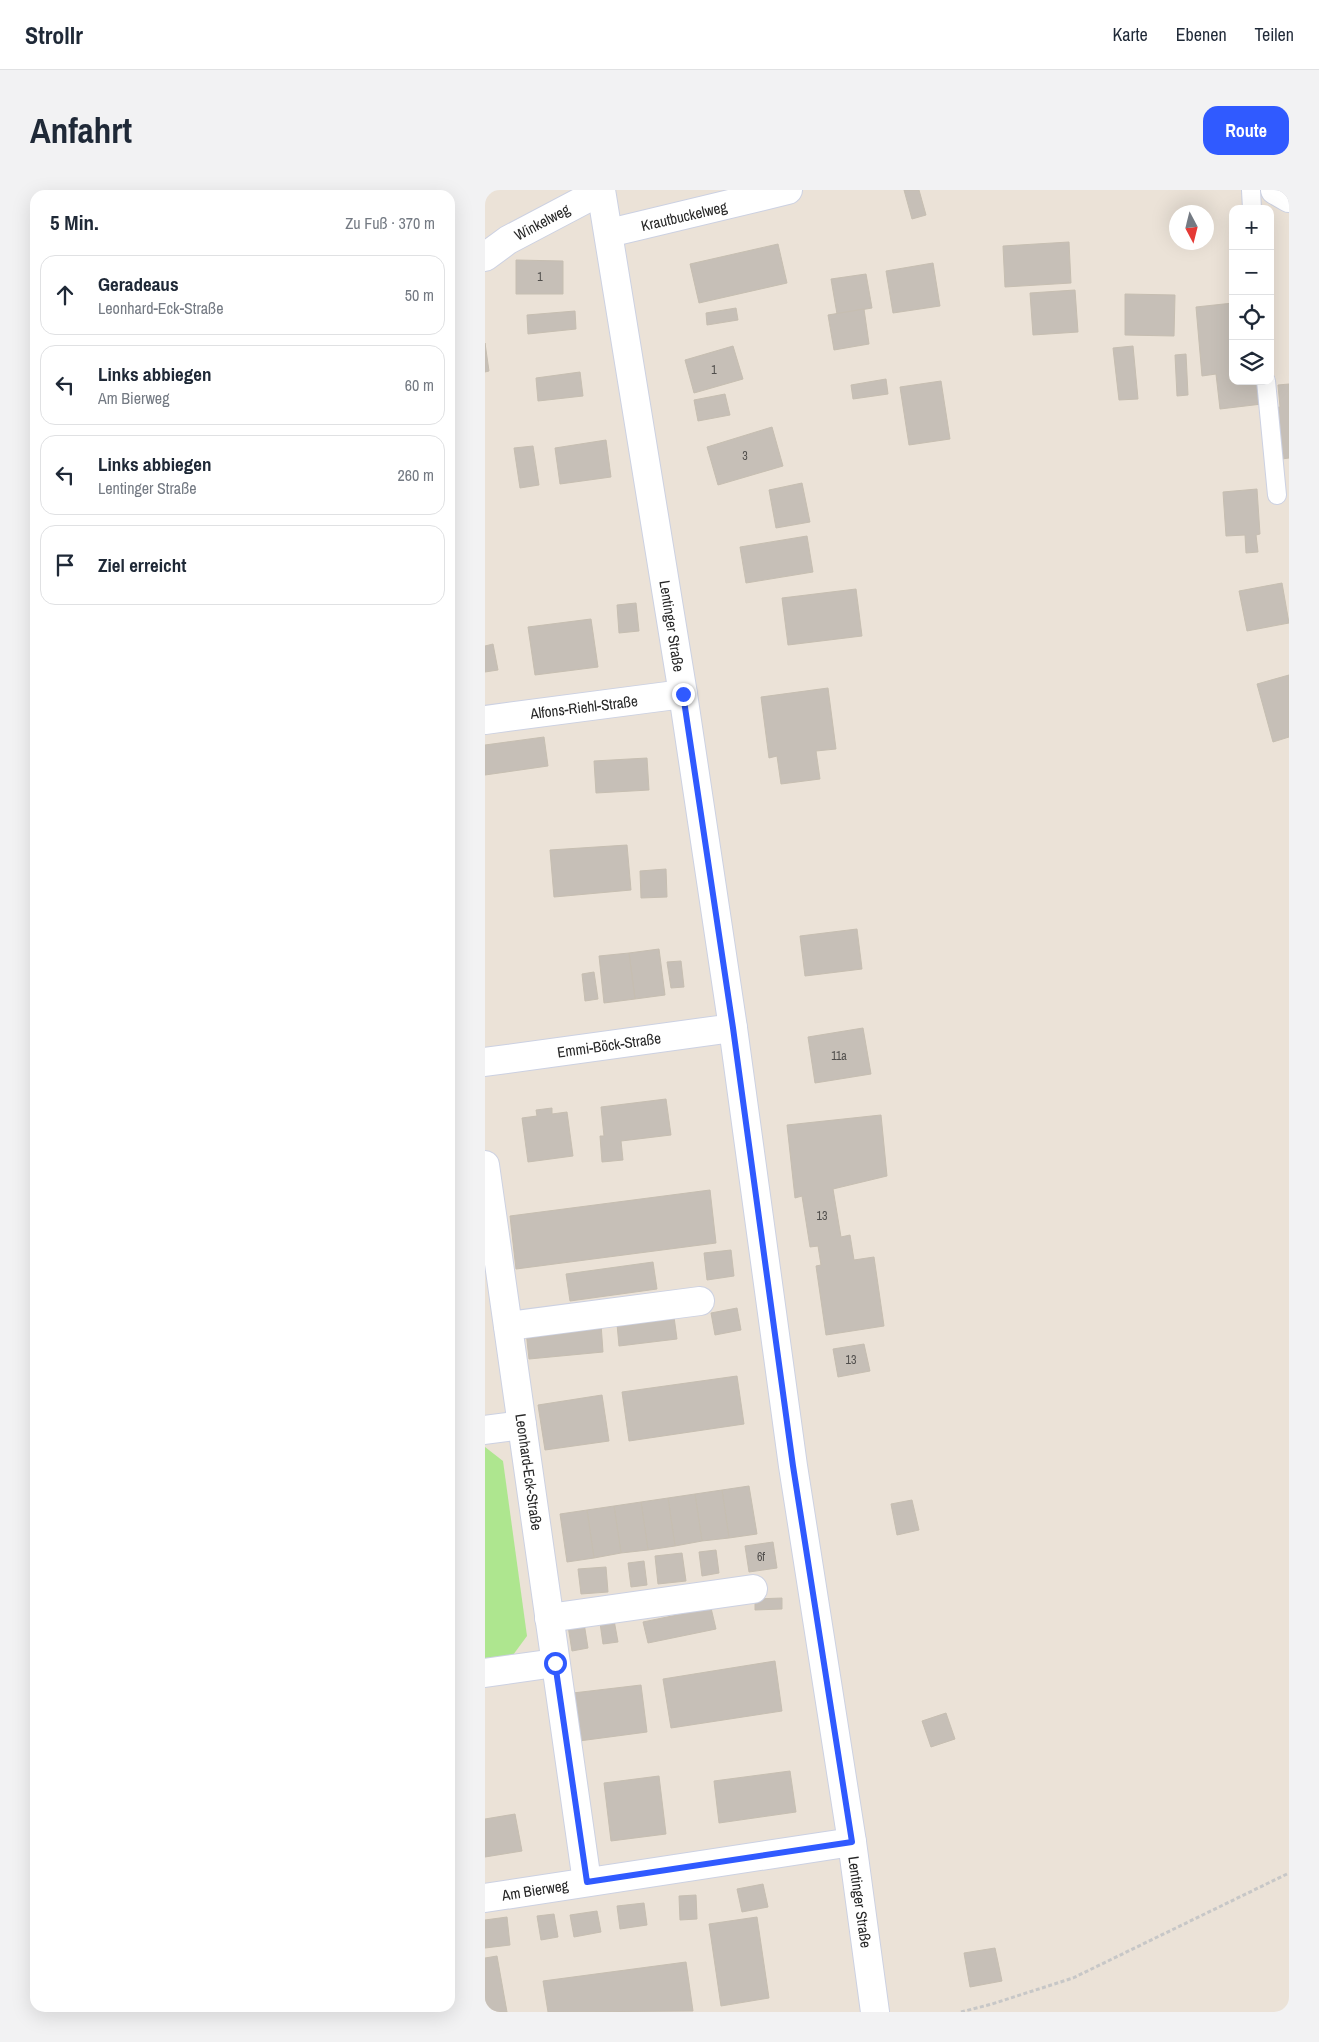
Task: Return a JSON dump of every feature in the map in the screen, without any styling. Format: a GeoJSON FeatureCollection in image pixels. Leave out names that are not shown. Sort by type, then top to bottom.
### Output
{"type":"FeatureCollection","features":[{"type":"Feature","properties":{"kind":"street","name":"Krautbuckelweg"},"geometry":{"type":"LineString","coordinates":[[609,233],[787,190]]}},
{"type":"Feature","properties":{"kind":"street"},"geometry":{"type":"LineString","coordinates":[[1275,190],[1289,198]]}},
{"type":"Feature","properties":{"kind":"street","name":"Lentinger Straße"},"geometry":{"type":"LineString","coordinates":[[601,191],[683,694],[733,1028],[793,1466],[852,1842],[875,2012]]}},
{"type":"Feature","properties":{"kind":"street","name":"Winkelweg"},"geometry":{"type":"LineString","coordinates":[[485,257],[508,240],[601,191]]}},
{"type":"Feature","properties":{"kind":"street","name":"Alfons-Riehl-Straße"},"geometry":{"type":"LineString","coordinates":[[485,720],[683,694]]}},
{"type":"Feature","properties":{"kind":"street","name":"Emmi-Böck-Straße"},"geometry":{"type":"LineString","coordinates":[[485,1062],[733,1028]]}},
{"type":"Feature","properties":{"kind":"street","name":"Leonhard-Eck-Straße"},"geometry":{"type":"LineString","coordinates":[[486,1181],[587,1882]]}},
{"type":"Feature","properties":{"kind":"street"},"geometry":{"type":"LineString","coordinates":[[508,1326],[700,1300]]}},
{"type":"Feature","properties":{"kind":"street"},"geometry":{"type":"LineString","coordinates":[[485,1430],[522,1425]]}},
{"type":"Feature","properties":{"kind":"street"},"geometry":{"type":"LineString","coordinates":[[549,1618],[753,1589]]}},
{"type":"Feature","properties":{"kind":"street"},"geometry":{"type":"LineString","coordinates":[[485,1673],[555,1663]]}},
{"type":"Feature","properties":{"kind":"street","name":"Am Bierweg"},"geometry":{"type":"LineString","coordinates":[[485,1898],[852,1842]]}},
{"type":"Feature","properties":{"kind":"lane"},"geometry":{"type":"LineString","coordinates":[[1251,190],[1252,205]]}},
{"type":"Feature","properties":{"kind":"lane"},"geometry":{"type":"LineString","coordinates":[[1266,385],[1277,495]]}},
{"type":"Feature","properties":{"kind":"path"},"geometry":{"type":"LineString","coordinates":[[961,2012],[1073,1978],[1289,1873]]}},
{"type":"Feature","properties":{"kind":"green space"},"geometry":{"type":"Polygon","coordinates":[[[485,1447],[503,1461],[527,1636],[513,1655],[485,1658],[485,1447]]]}},
{"type":"Feature","properties":{"kind":"building"},"geometry":{"type":"Polygon","coordinates":[[[904,190],[919,190],[926,215],[912,219],[904,190]]]}},
{"type":"Feature","properties":{"kind":"building"},"geometry":{"type":"Polygon","coordinates":[[[1069,242],[1071,283],[1005,287],[1003,246],[1069,242]]]}},
{"type":"Feature","properties":{"kind":"building"},"geometry":{"type":"Polygon","coordinates":[[[778,244],[787,283],[699,303],[690,264],[778,244]]]}},
{"type":"Feature","properties":{"kind":"building"},"geometry":{"type":"Polygon","coordinates":[[[516,260],[563,261],[563,294],[516,294],[516,260]]]}},
{"type":"Feature","properties":{"kind":"building"},"geometry":{"type":"Polygon","coordinates":[[[933,263],[940,306],[893,313],[886,271],[933,263]]]}},
{"type":"Feature","properties":{"kind":"building"},"geometry":{"type":"Polygon","coordinates":[[[866,274],[872,308],[837,314],[831,279],[866,274]]]}},
{"type":"Feature","properties":{"kind":"building"},"geometry":{"type":"Polygon","coordinates":[[[1075,290],[1078,332],[1033,335],[1030,293],[1075,290]]]}},
{"type":"Feature","properties":{"kind":"building"},"geometry":{"type":"Polygon","coordinates":[[[1125,294],[1175,295],[1174,336],[1125,335],[1125,294]]]}},
{"type":"Feature","properties":{"kind":"building"},"geometry":{"type":"Polygon","coordinates":[[[1229,303],[1229,385],[1260,385],[1262,404],[1220,409],[1216,374],[1202,376],[1196,307],[1229,303]]]}},
{"type":"Feature","properties":{"kind":"building"},"geometry":{"type":"Polygon","coordinates":[[[736,308],[738,320],[707,325],[706,313],[736,308]]]}},
{"type":"Feature","properties":{"kind":"building"},"geometry":{"type":"Polygon","coordinates":[[[864,309],[869,344],[834,350],[828,315],[864,309]]]}},
{"type":"Feature","properties":{"kind":"building"},"geometry":{"type":"Polygon","coordinates":[[[575,311],[576,329],[528,334],[527,315],[575,311]]]}},
{"type":"Feature","properties":{"kind":"building"},"geometry":{"type":"Polygon","coordinates":[[[485,343],[489,371],[485,372],[485,343]]]}},
{"type":"Feature","properties":{"kind":"building"},"geometry":{"type":"Polygon","coordinates":[[[733,346],[743,379],[694,393],[685,360],[733,346]]]}},
{"type":"Feature","properties":{"kind":"building"},"geometry":{"type":"Polygon","coordinates":[[[1133,346],[1138,399],[1119,400],[1113,348],[1133,346]]]}},
{"type":"Feature","properties":{"kind":"building"},"geometry":{"type":"Polygon","coordinates":[[[1186,354],[1188,395],[1177,396],[1175,355],[1186,354]]]}},
{"type":"Feature","properties":{"kind":"building"},"geometry":{"type":"Polygon","coordinates":[[[580,372],[583,396],[538,401],[536,378],[580,372]]]}},
{"type":"Feature","properties":{"kind":"building"},"geometry":{"type":"Polygon","coordinates":[[[886,379],[888,394],[853,399],[851,385],[886,379]]]}},
{"type":"Feature","properties":{"kind":"building"},"geometry":{"type":"Polygon","coordinates":[[[941,381],[950,439],[909,445],[900,387],[941,381]]]}},
{"type":"Feature","properties":{"kind":"building"},"geometry":{"type":"Polygon","coordinates":[[[1289,384],[1289,458],[1282,459],[1274,408],[1280,407],[1278,385],[1289,384]]]}},
{"type":"Feature","properties":{"kind":"building"},"geometry":{"type":"Polygon","coordinates":[[[725,394],[730,415],[698,421],[694,400],[725,394]]]}},
{"type":"Feature","properties":{"kind":"building"},"geometry":{"type":"Polygon","coordinates":[[[772,427],[783,466],[718,485],[707,447],[772,427]]]}},
{"type":"Feature","properties":{"kind":"building"},"geometry":{"type":"Polygon","coordinates":[[[606,440],[611,477],[560,484],[555,448],[606,440]]]}},
{"type":"Feature","properties":{"kind":"building"},"geometry":{"type":"Polygon","coordinates":[[[533,446],[539,485],[520,488],[514,448],[533,446]]]}},
{"type":"Feature","properties":{"kind":"building"},"geometry":{"type":"Polygon","coordinates":[[[802,483],[810,522],[776,528],[769,490],[802,483]]]}},
{"type":"Feature","properties":{"kind":"building"},"geometry":{"type":"Polygon","coordinates":[[[1257,489],[1260,534],[1256,535],[1258,552],[1246,553],[1245,535],[1226,536],[1223,492],[1257,489]]]}},
{"type":"Feature","properties":{"kind":"building"},"geometry":{"type":"Polygon","coordinates":[[[807,536],[813,572],[746,583],[740,547],[807,536]]]}},
{"type":"Feature","properties":{"kind":"building"},"geometry":{"type":"Polygon","coordinates":[[[1282,583],[1289,623],[1247,631],[1239,591],[1282,583]]]}},
{"type":"Feature","properties":{"kind":"building"},"geometry":{"type":"Polygon","coordinates":[[[856,589],[862,636],[788,645],[782,598],[856,589]]]}},
{"type":"Feature","properties":{"kind":"building"},"geometry":{"type":"Polygon","coordinates":[[[636,603],[639,631],[619,633],[617,605],[636,603]]]}},
{"type":"Feature","properties":{"kind":"building"},"geometry":{"type":"Polygon","coordinates":[[[591,619],[598,667],[535,675],[528,627],[591,619]]]}},
{"type":"Feature","properties":{"kind":"building"},"geometry":{"type":"Polygon","coordinates":[[[493,644],[498,670],[485,672],[485,646],[493,644]]]}},
{"type":"Feature","properties":{"kind":"building"},"geometry":{"type":"Polygon","coordinates":[[[1289,675],[1289,737],[1273,742],[1257,684],[1289,675]]]}},
{"type":"Feature","properties":{"kind":"building"},"geometry":{"type":"Polygon","coordinates":[[[828,688],[836,749],[816,751],[820,779],[781,784],[777,756],[769,758],[761,697],[828,688]]]}},
{"type":"Feature","properties":{"kind":"building"},"geometry":{"type":"Polygon","coordinates":[[[544,737],[548,766],[485,775],[485,745],[544,737]]]}},
{"type":"Feature","properties":{"kind":"building"},"geometry":{"type":"Polygon","coordinates":[[[647,758],[649,790],[596,793],[594,761],[647,758]]]}},
{"type":"Feature","properties":{"kind":"building"},"geometry":{"type":"Polygon","coordinates":[[[627,845],[631,890],[554,897],[550,850],[627,845]]]}},
{"type":"Feature","properties":{"kind":"building"},"geometry":{"type":"Polygon","coordinates":[[[666,869],[667,897],[641,898],[640,871],[666,869]]]}},
{"type":"Feature","properties":{"kind":"building"},"geometry":{"type":"Polygon","coordinates":[[[857,929],[862,969],[805,976],[800,936],[857,929]]]}},
{"type":"Feature","properties":{"kind":"building"},"geometry":{"type":"Polygon","coordinates":[[[659,949],[665,995],[635,999],[629,953],[659,949]]]}},
{"type":"Feature","properties":{"kind":"building"},"geometry":{"type":"Polygon","coordinates":[[[629,953],[635,999],[604,1003],[599,956],[629,953]]]}},
{"type":"Feature","properties":{"kind":"building"},"geometry":{"type":"Polygon","coordinates":[[[681,961],[684,987],[671,988],[667,962],[681,961]]]}},
{"type":"Feature","properties":{"kind":"building"},"geometry":{"type":"Polygon","coordinates":[[[594,972],[598,999],[585,1001],[582,974],[594,972]]]}},
{"type":"Feature","properties":{"kind":"building"},"geometry":{"type":"Polygon","coordinates":[[[863,1028],[871,1074],[815,1083],[808,1037],[863,1028]]]}},
{"type":"Feature","properties":{"kind":"building"},"geometry":{"type":"Polygon","coordinates":[[[666,1099],[671,1135],[621,1141],[623,1160],[602,1162],[600,1136],[604,1136],[601,1107],[666,1099]]]}},
{"type":"Feature","properties":{"kind":"building"},"geometry":{"type":"Polygon","coordinates":[[[552,1108],[552,1114],[567,1112],[573,1156],[528,1162],[522,1118],[537,1116],[536,1110],[552,1108]]]}},
{"type":"Feature","properties":{"kind":"building"},"geometry":{"type":"Polygon","coordinates":[[[881,1115],[887,1176],[833,1189],[841,1237],[850,1235],[854,1260],[874,1257],[884,1326],[826,1335],[816,1266],[821,1265],[818,1246],[810,1247],[802,1196],[795,1198],[787,1125],[881,1115]]]}},
{"type":"Feature","properties":{"kind":"building"},"geometry":{"type":"Polygon","coordinates":[[[710,1190],[716,1243],[516,1269],[510,1216],[710,1190]]]}},
{"type":"Feature","properties":{"kind":"building"},"geometry":{"type":"Polygon","coordinates":[[[731,1250],[734,1276],[707,1280],[704,1253],[731,1250]]]}},
{"type":"Feature","properties":{"kind":"building"},"geometry":{"type":"Polygon","coordinates":[[[653,1262],[657,1289],[570,1301],[566,1274],[653,1262]]]}},
{"type":"Feature","properties":{"kind":"building"},"geometry":{"type":"Polygon","coordinates":[[[737,1308],[741,1330],[715,1335],[711,1313],[737,1308]]]}},
{"type":"Feature","properties":{"kind":"building"},"geometry":{"type":"Polygon","coordinates":[[[674,1317],[677,1339],[619,1346],[617,1324],[674,1317]]]}},
{"type":"Feature","properties":{"kind":"building"},"geometry":{"type":"Polygon","coordinates":[[[601,1324],[603,1352],[529,1359],[526,1331],[601,1324]]]}},
{"type":"Feature","properties":{"kind":"building"},"geometry":{"type":"Polygon","coordinates":[[[864,1344],[870,1371],[838,1377],[833,1349],[864,1344]]]}},
{"type":"Feature","properties":{"kind":"building"},"geometry":{"type":"Polygon","coordinates":[[[737,1376],[744,1424],[629,1441],[622,1392],[737,1376]]]}},
{"type":"Feature","properties":{"kind":"building"},"geometry":{"type":"Polygon","coordinates":[[[602,1395],[609,1441],[545,1450],[538,1405],[602,1395]]]}},
{"type":"Feature","properties":{"kind":"building"},"geometry":{"type":"Polygon","coordinates":[[[749,1486],[757,1534],[729,1538],[722,1490],[749,1486]]]}},
{"type":"Feature","properties":{"kind":"building"},"geometry":{"type":"Polygon","coordinates":[[[722,1490],[729,1538],[702,1541],[695,1494],[722,1490]]]}},
{"type":"Feature","properties":{"kind":"building"},"geometry":{"type":"Polygon","coordinates":[[[695,1494],[702,1541],[675,1546],[668,1498],[695,1494]]]}},
{"type":"Feature","properties":{"kind":"building"},"geometry":{"type":"Polygon","coordinates":[[[668,1498],[675,1546],[648,1550],[641,1502],[668,1498]]]}},
{"type":"Feature","properties":{"kind":"building"},"geometry":{"type":"Polygon","coordinates":[[[912,1500],[919,1530],[897,1535],[891,1504],[912,1500]]]}},
{"type":"Feature","properties":{"kind":"building"},"geometry":{"type":"Polygon","coordinates":[[[641,1502],[648,1550],[621,1553],[614,1506],[641,1502]]]}},
{"type":"Feature","properties":{"kind":"building"},"geometry":{"type":"Polygon","coordinates":[[[614,1506],[621,1553],[594,1558],[587,1510],[614,1506]]]}},
{"type":"Feature","properties":{"kind":"building"},"geometry":{"type":"Polygon","coordinates":[[[587,1510],[594,1558],[567,1562],[560,1514],[587,1510]]]}},
{"type":"Feature","properties":{"kind":"building"},"geometry":{"type":"Polygon","coordinates":[[[773,1542],[777,1568],[749,1572],[745,1546],[773,1542]]]}},
{"type":"Feature","properties":{"kind":"building"},"geometry":{"type":"Polygon","coordinates":[[[716,1550],[719,1573],[702,1576],[699,1552],[716,1550]]]}},
{"type":"Feature","properties":{"kind":"building"},"geometry":{"type":"Polygon","coordinates":[[[682,1553],[686,1581],[658,1584],[655,1556],[682,1553]]]}},
{"type":"Feature","properties":{"kind":"building"},"geometry":{"type":"Polygon","coordinates":[[[644,1561],[647,1585],[631,1587],[628,1563],[644,1561]]]}},
{"type":"Feature","properties":{"kind":"building"},"geometry":{"type":"Polygon","coordinates":[[[606,1567],[608,1592],[581,1594],[578,1569],[606,1567]]]}},
{"type":"Feature","properties":{"kind":"building"},"geometry":{"type":"Polygon","coordinates":[[[782,1598],[782,1609],[755,1610],[755,1599],[782,1598]]]}},
{"type":"Feature","properties":{"kind":"building"},"geometry":{"type":"Polygon","coordinates":[[[711,1608],[716,1629],[648,1643],[643,1622],[711,1608]]]}},
{"type":"Feature","properties":{"kind":"building"},"geometry":{"type":"Polygon","coordinates":[[[614,1620],[618,1642],[603,1644],[600,1623],[614,1620]]]}},
{"type":"Feature","properties":{"kind":"building"},"geometry":{"type":"Polygon","coordinates":[[[584,1623],[588,1648],[572,1651],[568,1626],[584,1623]]]}},
{"type":"Feature","properties":{"kind":"building"},"geometry":{"type":"Polygon","coordinates":[[[775,1661],[782,1711],[671,1728],[663,1679],[775,1661]]]}},
{"type":"Feature","properties":{"kind":"building"},"geometry":{"type":"Polygon","coordinates":[[[641,1685],[647,1732],[579,1741],[573,1693],[641,1685]]]}},
{"type":"Feature","properties":{"kind":"building"},"geometry":{"type":"Polygon","coordinates":[[[946,1713],[955,1739],[931,1747],[922,1721],[946,1713]]]}},
{"type":"Feature","properties":{"kind":"building"},"geometry":{"type":"Polygon","coordinates":[[[790,1771],[796,1812],[719,1823],[714,1781],[790,1771]]]}},
{"type":"Feature","properties":{"kind":"building"},"geometry":{"type":"Polygon","coordinates":[[[659,1776],[666,1834],[611,1841],[604,1783],[659,1776]]]}},
{"type":"Feature","properties":{"kind":"building"},"geometry":{"type":"Polygon","coordinates":[[[515,1814],[522,1851],[485,1857],[485,1819],[515,1814]]]}},
{"type":"Feature","properties":{"kind":"building"},"geometry":{"type":"Polygon","coordinates":[[[763,1884],[768,1907],[742,1912],[737,1889],[763,1884]]]}},
{"type":"Feature","properties":{"kind":"building"},"geometry":{"type":"Polygon","coordinates":[[[696,1895],[697,1919],[680,1920],[679,1896],[696,1895]]]}},
{"type":"Feature","properties":{"kind":"building"},"geometry":{"type":"Polygon","coordinates":[[[644,1903],[647,1925],[620,1929],[617,1906],[644,1903]]]}},
{"type":"Feature","properties":{"kind":"building"},"geometry":{"type":"Polygon","coordinates":[[[597,1911],[601,1932],[574,1937],[570,1915],[597,1911]]]}},
{"type":"Feature","properties":{"kind":"building"},"geometry":{"type":"Polygon","coordinates":[[[554,1914],[558,1937],[541,1940],[537,1916],[554,1914]]]}},
{"type":"Feature","properties":{"kind":"building"},"geometry":{"type":"Polygon","coordinates":[[[507,1917],[510,1945],[485,1948],[485,1920],[507,1917]]]}},
{"type":"Feature","properties":{"kind":"building"},"geometry":{"type":"Polygon","coordinates":[[[757,1917],[769,1998],[721,2006],[709,1924],[757,1917]]]}},
{"type":"Feature","properties":{"kind":"building"},"geometry":{"type":"Polygon","coordinates":[[[995,1948],[1002,1981],[970,1987],[964,1953],[995,1948]]]}},
{"type":"Feature","properties":{"kind":"building"},"geometry":{"type":"Polygon","coordinates":[[[497,1956],[507,2012],[485,2012],[485,1958],[497,1956]]]}},
{"type":"Feature","properties":{"kind":"building"},"geometry":{"type":"Polygon","coordinates":[[[686,1962],[693,2011],[548,2012],[543,1981],[686,1962]]]}},
{"type":"Feature","properties":{"kind":"route"},"geometry":{"type":"LineString","coordinates":[[555,1663],[587,1882],[852,1842],[793,1466],[733,1028],[683,694]]}}]}
